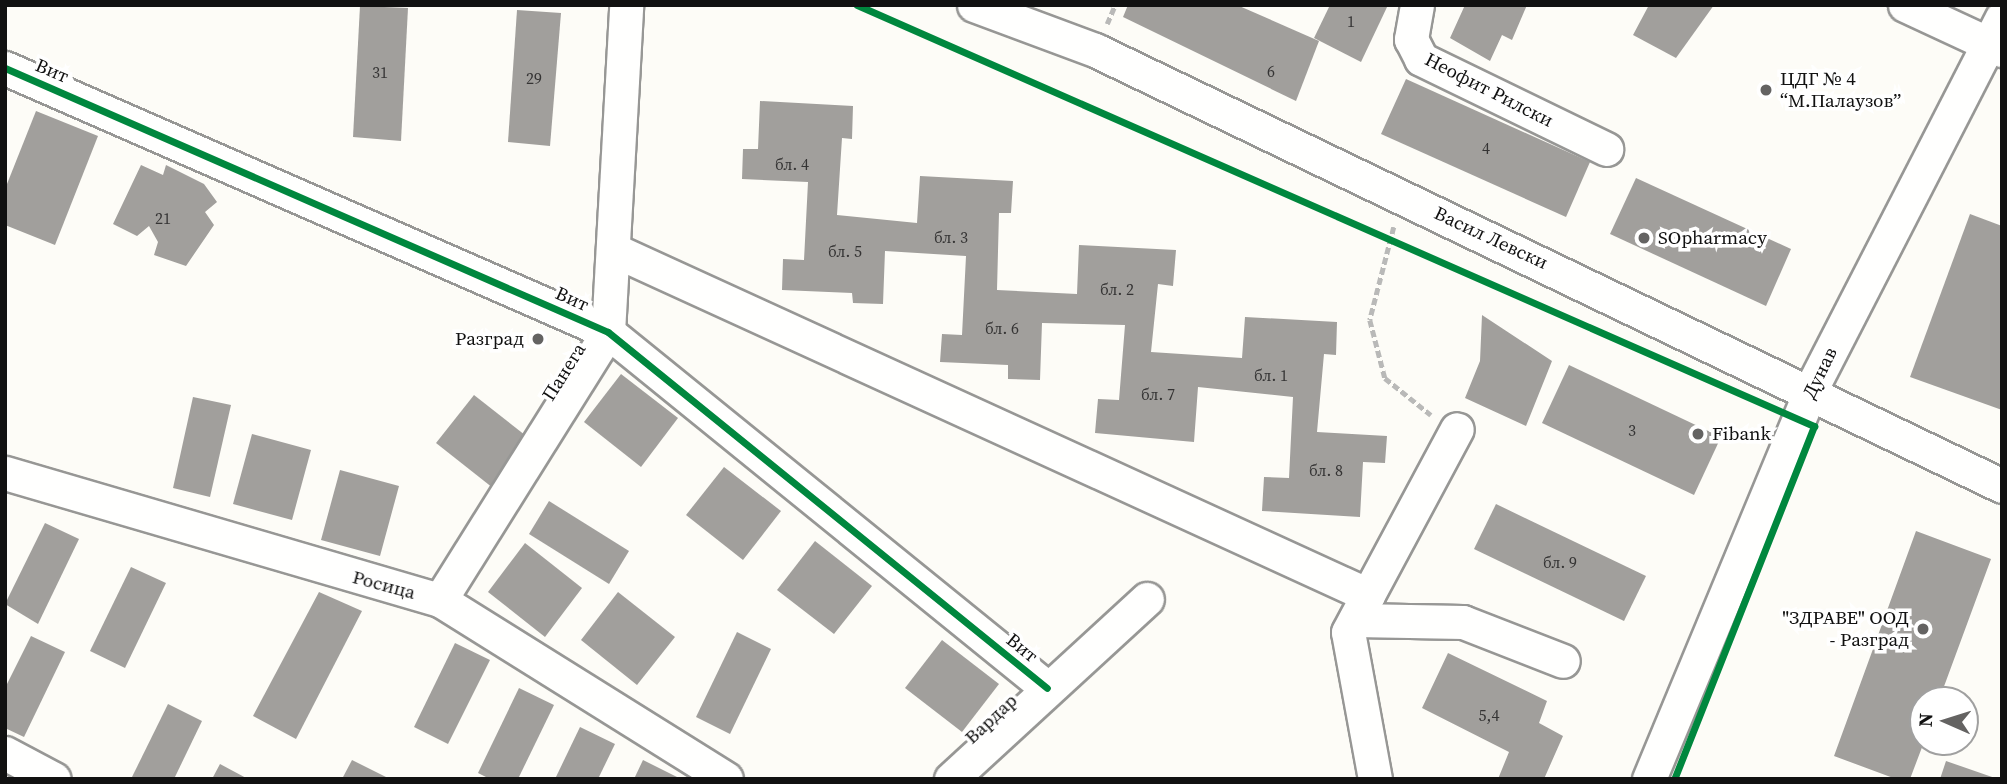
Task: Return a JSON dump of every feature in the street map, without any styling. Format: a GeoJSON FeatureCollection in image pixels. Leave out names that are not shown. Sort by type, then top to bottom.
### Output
{"type":"FeatureCollection","features":[{"type":"Feature","properties":{"kind":"street","name":"Панега"},"geometry":{"type":"LineString","coordinates":[[440,600],[608,332],[616,251],[626,5]]}},
{"type":"Feature","properties":{"kind":"street","name":"Васил Левски"},"geometry":{"type":"LineString","coordinates":[[974,5],[1094,50],[1811,389],[2002,486]]}},
{"type":"Feature","properties":{"kind":"street","name":"Неофит Рилски"},"geometry":{"type":"LineString","coordinates":[[1417,5],[1410,39],[1421,59],[1606,149]]}},
{"type":"Feature","properties":{"kind":"street"},"geometry":{"type":"LineString","coordinates":[[1915,10],[1997,38]]}},
{"type":"Feature","properties":{"kind":"street","name":"Дунав"},"geometry":{"type":"LineString","coordinates":[[1648,779],[1811,389],[1997,38]]}},
{"type":"Feature","properties":{"kind":"street","name":"Вит"},"geometry":{"type":"LineString","coordinates":[[5,68],[608,332],[1047,688]]}},
{"type":"Feature","properties":{"kind":"street"},"geometry":{"type":"LineString","coordinates":[[616,251],[1361,608],[1463,622],[1563,661]]}},
{"type":"Feature","properties":{"kind":"street"},"geometry":{"type":"LineString","coordinates":[[1375,779],[1348,632],[1457,429]]}},
{"type":"Feature","properties":{"kind":"street","name":"Росица"},"geometry":{"type":"LineString","coordinates":[[5,473],[440,600],[726,779]]}},
{"type":"Feature","properties":{"kind":"street","name":"Вардар"},"geometry":{"type":"LineString","coordinates":[[951,779],[1147,599]]}},
{"type":"Feature","properties":{"kind":"street"},"geometry":{"type":"LineString","coordinates":[[5,753],[54,779]]}},
{"type":"Feature","properties":{"kind":"path"},"geometry":{"type":"LineString","coordinates":[[1404,197],[1370,320],[1385,378],[1417,408],[1457,429]]}},
{"type":"Feature","properties":{"kind":"path"},"geometry":{"type":"LineString","coordinates":[[1379,234],[1405,245]]}},
{"type":"Feature","properties":{"kind":"building"},"geometry":{"type":"Polygon","coordinates":[[[1128,5],[1237,5],[1319,41],[1296,101],[1123,17],[1128,5]]]}},
{"type":"Feature","properties":{"kind":"building"},"geometry":{"type":"Polygon","coordinates":[[[1330,5],[1388,5],[1361,62],[1314,38],[1330,5]]]}},
{"type":"Feature","properties":{"kind":"building"},"geometry":{"type":"Polygon","coordinates":[[[1465,5],[1527,5],[1512,40],[1502,35],[1490,61],[1450,38],[1465,5]]]}},
{"type":"Feature","properties":{"kind":"building"},"geometry":{"type":"Polygon","coordinates":[[[1649,5],[1714,5],[1676,58],[1633,35],[1649,5]]]}},
{"type":"Feature","properties":{"kind":"building"},"geometry":{"type":"Polygon","coordinates":[[[360,6],[408,8],[401,141],[353,137],[360,6]]]}},
{"type":"Feature","properties":{"kind":"building"},"geometry":{"type":"Polygon","coordinates":[[[517,10],[561,13],[550,146],[508,142],[517,10]]]}},
{"type":"Feature","properties":{"kind":"building"},"geometry":{"type":"Polygon","coordinates":[[[1406,79],[1590,162],[1566,217],[1381,134],[1406,79]]]}},
{"type":"Feature","properties":{"kind":"building"},"geometry":{"type":"Polygon","coordinates":[[[760,101],[853,106],[852,139],[842,138],[837,215],[917,223],[920,176],[1013,181],[1011,213],[999,213],[997,290],[1077,294],[1079,245],[1176,250],[1173,286],[1158,284],[1151,352],[1242,358],[1245,317],[1337,322],[1336,355],[1324,354],[1317,432],[1387,436],[1385,463],[1363,462],[1360,517],[1262,511],[1264,477],[1289,478],[1293,397],[1198,387],[1194,442],[1095,433],[1098,399],[1119,400],[1125,325],[1042,323],[1040,380],[1008,379],[1008,365],[940,362],[942,334],[962,335],[966,256],[885,251],[883,304],[853,303],[852,293],[782,290],[783,259],[804,260],[808,182],[742,179],[743,149],[758,149],[760,101]]]}},
{"type":"Feature","properties":{"kind":"building"},"geometry":{"type":"Polygon","coordinates":[[[36,111],[98,136],[55,245],[5,225],[5,189],[36,111]]]}},
{"type":"Feature","properties":{"kind":"building"},"geometry":{"type":"Polygon","coordinates":[[[141,165],[163,175],[166,165],[204,184],[217,202],[205,212],[214,225],[186,266],[154,255],[158,242],[149,226],[137,236],[113,224],[141,165]]]}},
{"type":"Feature","properties":{"kind":"building"},"geometry":{"type":"Polygon","coordinates":[[[1636,178],[1791,249],[1766,306],[1610,234],[1636,178]]]}},
{"type":"Feature","properties":{"kind":"building"},"geometry":{"type":"Polygon","coordinates":[[[1970,214],[2002,226],[2002,410],[1910,377],[1970,214]]]}},
{"type":"Feature","properties":{"kind":"building"},"geometry":{"type":"Polygon","coordinates":[[[1482,315],[1552,361],[1526,426],[1465,398],[1480,361],[1482,315]]]}},
{"type":"Feature","properties":{"kind":"building"},"geometry":{"type":"Polygon","coordinates":[[[1569,365],[1721,437],[1694,495],[1542,423],[1569,365]]]}},
{"type":"Feature","properties":{"kind":"building"},"geometry":{"type":"Polygon","coordinates":[[[621,374],[678,418],[641,467],[584,422],[621,374]]]}},
{"type":"Feature","properties":{"kind":"building"},"geometry":{"type":"Polygon","coordinates":[[[474,395],[530,439],[493,488],[436,443],[474,395]]]}},
{"type":"Feature","properties":{"kind":"building"},"geometry":{"type":"Polygon","coordinates":[[[193,397],[231,405],[210,497],[173,488],[193,397]]]}},
{"type":"Feature","properties":{"kind":"building"},"geometry":{"type":"Polygon","coordinates":[[[252,434],[311,450],[292,520],[233,504],[252,434]]]}},
{"type":"Feature","properties":{"kind":"building"},"geometry":{"type":"Polygon","coordinates":[[[724,467],[781,511],[743,560],[686,515],[724,467]]]}},
{"type":"Feature","properties":{"kind":"building"},"geometry":{"type":"Polygon","coordinates":[[[340,470],[399,486],[380,556],[321,540],[340,470]]]}},
{"type":"Feature","properties":{"kind":"building"},"geometry":{"type":"Polygon","coordinates":[[[549,501],[629,551],[609,584],[529,534],[549,501]]]}},
{"type":"Feature","properties":{"kind":"building"},"geometry":{"type":"Polygon","coordinates":[[[1496,504],[1646,576],[1624,621],[1474,549],[1496,504]]]}},
{"type":"Feature","properties":{"kind":"building"},"geometry":{"type":"Polygon","coordinates":[[[45,523],[79,539],[38,624],[5,604],[45,523]]]}},
{"type":"Feature","properties":{"kind":"building","name":"\"ЗДРАВЕ\" ООД - Разград"},"geometry":{"type":"Polygon","coordinates":[[[1916,531],[1991,559],[1944,686],[1909,686],[1909,756],[1919,756],[1910,779],[1896,779],[1834,756],[1916,531]]]}},
{"type":"Feature","properties":{"kind":"building"},"geometry":{"type":"Polygon","coordinates":[[[815,541],[872,586],[834,634],[777,590],[815,541]]]}},
{"type":"Feature","properties":{"kind":"building"},"geometry":{"type":"Polygon","coordinates":[[[525,543],[582,588],[545,637],[488,592],[525,543]]]}},
{"type":"Feature","properties":{"kind":"building"},"geometry":{"type":"Polygon","coordinates":[[[131,567],[166,583],[125,668],[90,651],[131,567]]]}},
{"type":"Feature","properties":{"kind":"building"},"geometry":{"type":"Polygon","coordinates":[[[319,592],[362,611],[296,739],[253,716],[319,592]]]}},
{"type":"Feature","properties":{"kind":"building"},"geometry":{"type":"Polygon","coordinates":[[[618,592],[675,637],[637,685],[581,640],[618,592]]]}},
{"type":"Feature","properties":{"kind":"building"},"geometry":{"type":"Polygon","coordinates":[[[737,632],[771,649],[730,734],[696,717],[737,632]]]}},
{"type":"Feature","properties":{"kind":"building"},"geometry":{"type":"Polygon","coordinates":[[[31,636],[65,652],[24,737],[5,728],[5,688],[31,636]]]}},
{"type":"Feature","properties":{"kind":"building"},"geometry":{"type":"Polygon","coordinates":[[[942,640],[999,684],[962,732],[905,688],[942,640]]]}},
{"type":"Feature","properties":{"kind":"building"},"geometry":{"type":"Polygon","coordinates":[[[455,643],[490,660],[448,744],[414,727],[455,643]]]}},
{"type":"Feature","properties":{"kind":"building"},"geometry":{"type":"Polygon","coordinates":[[[1448,653],[1547,701],[1539,723],[1563,736],[1544,779],[1498,779],[1509,752],[1422,708],[1448,653]]]}},
{"type":"Feature","properties":{"kind":"building"},"geometry":{"type":"Polygon","coordinates":[[[519,688],[554,705],[518,779],[490,779],[478,773],[519,688]]]}},
{"type":"Feature","properties":{"kind":"building"},"geometry":{"type":"Polygon","coordinates":[[[168,704],[202,721],[174,779],[131,779],[168,704]]]}},
{"type":"Feature","properties":{"kind":"building"},"geometry":{"type":"Polygon","coordinates":[[[580,727],[615,744],[598,779],[555,779],[580,727]]]}},
{"type":"Feature","properties":{"kind":"building"},"geometry":{"type":"Polygon","coordinates":[[[352,760],[386,777],[385,779],[342,779],[352,760]]]}},
{"type":"Feature","properties":{"kind":"building"},"geometry":{"type":"Polygon","coordinates":[[[643,760],[681,779],[634,779],[643,760]]]}},
{"type":"Feature","properties":{"kind":"building"},"geometry":{"type":"Polygon","coordinates":[[[1946,761],[1995,778],[1995,779],[1940,779],[1946,761]]]}},
{"type":"Feature","properties":{"kind":"building"},"geometry":{"type":"Polygon","coordinates":[[[220,764],[248,779],[212,779],[220,764]]]}},
{"type":"Feature","properties":{"kind":"cycle path"},"geometry":{"type":"LineString","coordinates":[[857,5],[1814,426],[1674,779]]}},
{"type":"Feature","properties":{"kind":"cycle path"},"geometry":{"type":"LineString","coordinates":[[5,68],[608,332],[1047,688]]}},
{"type":"Feature","properties":{"kind":"place","name":"ЦДГ № 4 “М.Палаузов”"},"geometry":{"type":"Point","coordinates":[1766,90]}},
{"type":"Feature","properties":{"kind":"place","name":"SOpharmacy"},"geometry":{"type":"Point","coordinates":[1644,238]}},
{"type":"Feature","properties":{"kind":"place","name":"Разград"},"geometry":{"type":"Point","coordinates":[538,339]}},
{"type":"Feature","properties":{"kind":"place","name":"Fibank"},"geometry":{"type":"Point","coordinates":[1698,434]}},
{"type":"Feature","properties":{"kind":"place","name":"\"ЗДРАВЕ\" ООД - Разград"},"geometry":{"type":"Point","coordinates":[1923,629]}}]}
